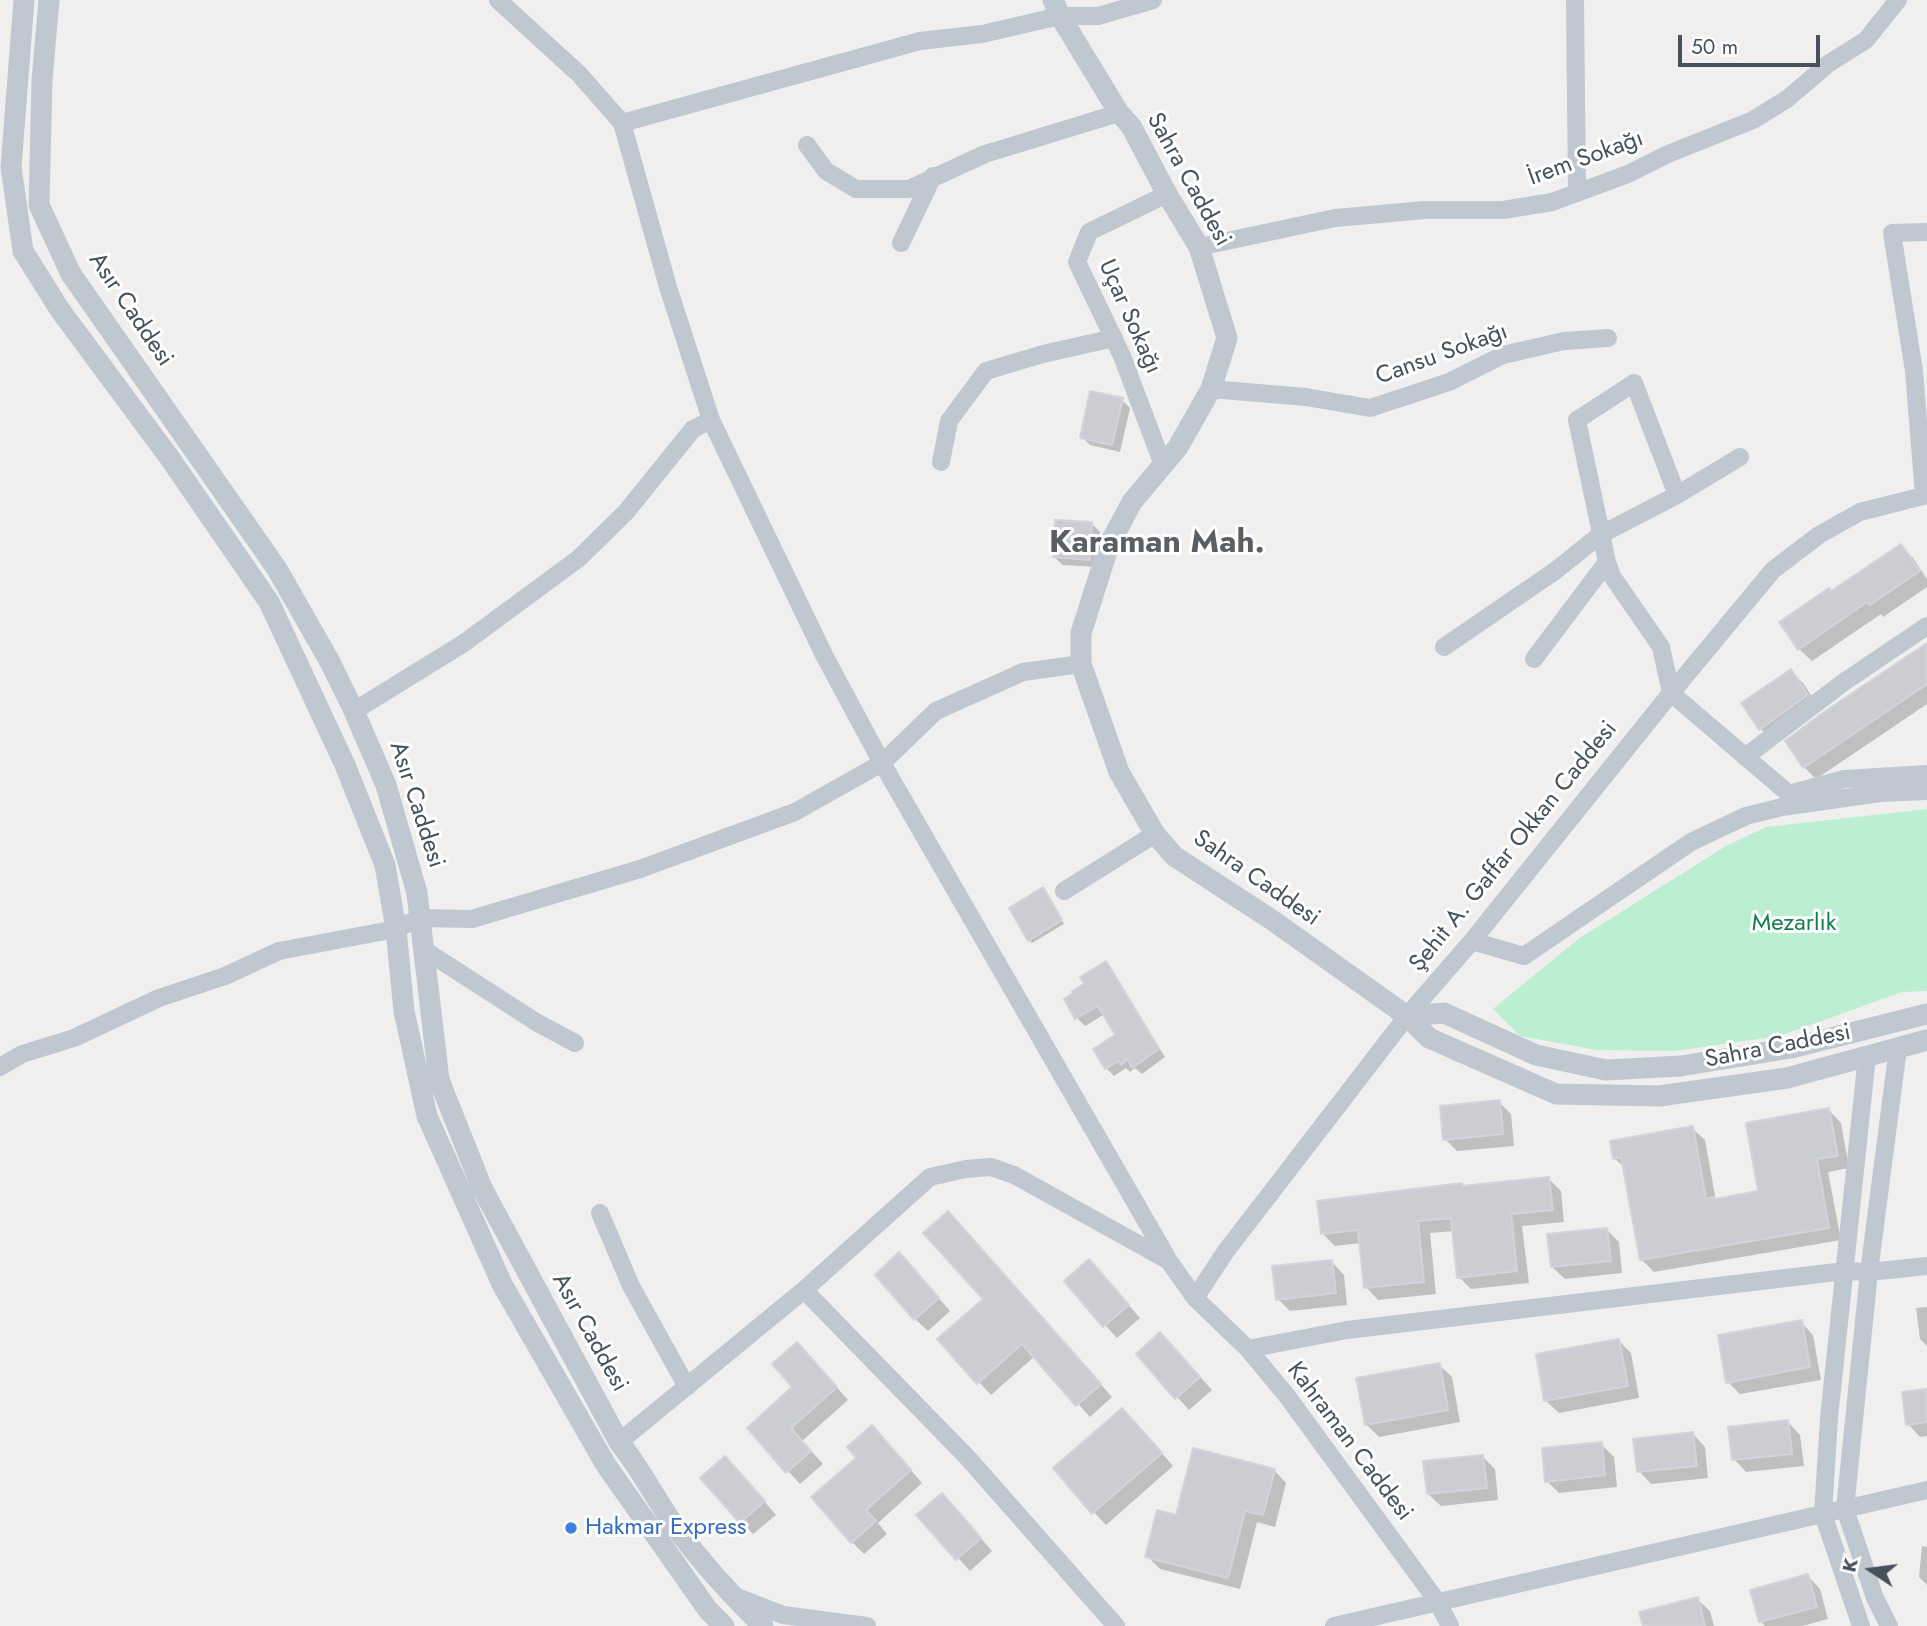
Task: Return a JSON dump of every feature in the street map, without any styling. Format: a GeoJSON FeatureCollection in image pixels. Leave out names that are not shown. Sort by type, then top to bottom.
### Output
{"type":"FeatureCollection","features":[{"type":"Feature","properties":{"kind":"street","name":"Asır Caddesi"},"geometry":{"type":"LineString","coordinates":[[24,0],[11,167],[23,251],[60,310],[169,457],[269,602],[345,765],[385,865],[396,929],[404,1012],[427,1116],[502,1284],[606,1465],[708,1610],[724,1626]]}},
{"type":"Feature","properties":{"kind":"street","name":"Asır Caddesi"},"geometry":{"type":"LineString","coordinates":[[49,0],[42,80],[39,205],[71,274],[277,569],[330,662],[386,785],[417,893],[439,1080],[482,1188],[619,1442],[676,1528],[731,1595],[763,1626]]}},
{"type":"Feature","properties":{"kind":"street"},"geometry":{"type":"LineString","coordinates":[[498,0],[579,74],[622,123],[920,41],[982,34],[1056,8],[1098,16],[1153,0]]}},
{"type":"Feature","properties":{"kind":"street"},"geometry":{"type":"LineString","coordinates":[[1575,0],[1577,192]]}},
{"type":"Feature","properties":{"kind":"street","name":"İrem Sokağı"},"geometry":{"type":"LineString","coordinates":[[1199,247],[1335,218],[1425,211],[1503,210],[1552,202],[1628,174],[1753,120],[1787,99],[1828,64],[1866,40],[1898,0]]}},
{"type":"Feature","properties":{"kind":"street","name":"Sahra Caddesi"},"geometry":{"type":"LineString","coordinates":[[1056,8],[1119,113],[1131,125],[1167,194],[1199,247],[1227,338],[1211,389],[1178,447],[1132,502],[1108,545],[1081,633],[1081,664],[1119,772],[1155,834],[1174,856],[1272,920],[1407,1016],[1429,1038],[1556,1094],[1659,1096],[1787,1078],[1927,1040]]}},
{"type":"Feature","properties":{"kind":"street"},"geometry":{"type":"LineString","coordinates":[[807,145],[826,171],[856,189],[909,189],[985,154],[1119,113]]}},
{"type":"Feature","properties":{"kind":"street","name":"Kahraman Caddesi"},"geometry":{"type":"LineString","coordinates":[[622,123],[668,287],[711,419],[825,657],[882,763],[1169,1261],[1195,1298],[1248,1349],[1287,1396],[1437,1601],[1450,1626]]}},
{"type":"Feature","properties":{"kind":"street"},"geometry":{"type":"LineString","coordinates":[[901,243],[933,176]]}},
{"type":"Feature","properties":{"kind":"street","name":"Uçar Sokağı"},"geometry":{"type":"LineString","coordinates":[[1163,465],[1114,338],[1077,262],[1089,232],[1167,194]]}},
{"type":"Feature","properties":{"kind":"street"},"geometry":{"type":"LineString","coordinates":[[1925,495],[1920,370],[1892,233],[1927,232]]}},
{"type":"Feature","properties":{"kind":"street"},"geometry":{"type":"LineString","coordinates":[[941,462],[949,421],[986,371],[1043,354],[1114,338]]}},
{"type":"Feature","properties":{"kind":"street","name":"Cansu Sokağı"},"geometry":{"type":"LineString","coordinates":[[1211,389],[1306,397],[1370,408],[1449,382],[1503,355],[1564,341],[1608,338]]}},
{"type":"Feature","properties":{"kind":"street"},"geometry":{"type":"LineString","coordinates":[[1677,495],[1634,383],[1577,419],[1607,562],[1612,576],[1661,647],[1671,693],[1789,794],[1844,779],[1927,774]]}},
{"type":"Feature","properties":{"kind":"street"},"geometry":{"type":"LineString","coordinates":[[354,711],[464,643],[578,559],[626,512],[693,429],[711,419]]}},
{"type":"Feature","properties":{"kind":"street"},"geometry":{"type":"LineString","coordinates":[[1444,646],[1555,571],[1601,535],[1677,495],[1740,457]]}},
{"type":"Feature","properties":{"kind":"street","name":"Şehit A. Gaffar Okkan Caddesi"},"geometry":{"type":"LineString","coordinates":[[1195,1298],[1226,1251],[1407,1016],[1472,941],[1773,570],[1819,535],[1860,512],[1925,495]]}},
{"type":"Feature","properties":{"kind":"street"},"geometry":{"type":"LineString","coordinates":[[1534,659],[1607,562]]}},
{"type":"Feature","properties":{"kind":"street"},"geometry":{"type":"LineString","coordinates":[[1745,757],[1844,682],[1927,626]]}},
{"type":"Feature","properties":{"kind":"street"},"geometry":{"type":"LineString","coordinates":[[0,1067],[22,1054],[74,1038],[159,998],[225,976],[279,951],[396,929],[420,918],[472,919],[640,869],[795,812],[882,763],[936,711],[1023,672],[1081,664]]}},
{"type":"Feature","properties":{"kind":"street"},"geometry":{"type":"LineString","coordinates":[[1472,941],[1524,956],[1691,842],[1746,816],[1782,807],[1880,793],[1927,792]]}},
{"type":"Feature","properties":{"kind":"street"},"geometry":{"type":"LineString","coordinates":[[1064,891],[1155,834]]}},
{"type":"Feature","properties":{"kind":"street"},"geometry":{"type":"LineString","coordinates":[[423,949],[536,1022],[575,1043]]}},
{"type":"Feature","properties":{"kind":"street","name":"Sahra Caddesi"},"geometry":{"type":"LineString","coordinates":[[1407,1016],[1444,1013],[1536,1055],[1606,1070],[1681,1066],[1777,1050],[1927,1014]]}},
{"type":"Feature","properties":{"kind":"street"},"geometry":{"type":"LineString","coordinates":[[1889,1626],[1875,1598],[1844,1509],[1869,1272],[1898,1048]]}},
{"type":"Feature","properties":{"kind":"street"},"geometry":{"type":"LineString","coordinates":[[1861,1626],[1823,1514],[1829,1418],[1867,1056]]}},
{"type":"Feature","properties":{"kind":"street"},"geometry":{"type":"LineString","coordinates":[[619,1442],[804,1290],[930,1177],[991,1167],[1014,1175],[1169,1261]]}},
{"type":"Feature","properties":{"kind":"street"},"geometry":{"type":"LineString","coordinates":[[600,1213],[631,1286],[687,1387]]}},
{"type":"Feature","properties":{"kind":"street"},"geometry":{"type":"LineString","coordinates":[[1248,1349],[1347,1331],[1845,1271],[1869,1272],[1927,1266]]}},
{"type":"Feature","properties":{"kind":"street"},"geometry":{"type":"LineString","coordinates":[[804,1290],[967,1457],[1116,1626]]}},
{"type":"Feature","properties":{"kind":"street"},"geometry":{"type":"LineString","coordinates":[[1334,1626],[1927,1490]]}},
{"type":"Feature","properties":{"kind":"street"},"geometry":{"type":"LineString","coordinates":[[731,1595],[783,1615],[867,1626]]}},
{"type":"Feature","properties":{"kind":"green space","name":"Mezarlık"},"geometry":{"type":"Polygon","coordinates":[[[1927,809],[1927,991],[1902,992],[1780,1036],[1675,1051],[1596,1050],[1520,1036],[1493,1009],[1578,939],[1726,846],[1766,827],[1927,809]]]}},
{"type":"Feature","properties":{"kind":"building"},"geometry":{"type":"Polygon","coordinates":[[[1090,391],[1123,398],[1112,445],[1080,438],[1090,391]]]}},
{"type":"Feature","properties":{"kind":"building"},"geometry":{"type":"Polygon","coordinates":[[[1055,520],[1092,522],[1090,560],[1053,557],[1055,520]]]}},
{"type":"Feature","properties":{"kind":"building"},"geometry":{"type":"Polygon","coordinates":[[[1901,544],[1920,571],[1870,605],[1867,602],[1798,650],[1779,622],[1901,544]]]}},
{"type":"Feature","properties":{"kind":"building"},"geometry":{"type":"Polygon","coordinates":[[[1927,643],[1927,684],[1803,768],[1785,741],[1927,643]]]}},
{"type":"Feature","properties":{"kind":"building"},"geometry":{"type":"Polygon","coordinates":[[[1791,669],[1808,695],[1759,730],[1741,703],[1791,669]]]}},
{"type":"Feature","properties":{"kind":"building"},"geometry":{"type":"Polygon","coordinates":[[[1043,887],[1062,920],[1028,941],[1009,908],[1043,887]]]}},
{"type":"Feature","properties":{"kind":"building"},"geometry":{"type":"Polygon","coordinates":[[[1106,961],[1159,1049],[1132,1068],[1128,1059],[1121,1065],[1118,1061],[1105,1069],[1093,1049],[1115,1035],[1098,1006],[1075,1019],[1064,999],[1084,984],[1080,977],[1106,961]]]}},
{"type":"Feature","properties":{"kind":"building"},"geometry":{"type":"Polygon","coordinates":[[[1500,1100],[1503,1134],[1443,1140],[1440,1106],[1500,1100]]]}},
{"type":"Feature","properties":{"kind":"building"},"geometry":{"type":"Polygon","coordinates":[[[1829,1108],[1838,1156],[1817,1159],[1829,1228],[1640,1260],[1621,1157],[1613,1159],[1610,1141],[1693,1126],[1706,1199],[1715,1199],[1758,1191],[1746,1123],[1829,1108]]]}},
{"type":"Feature","properties":{"kind":"building"},"geometry":{"type":"Polygon","coordinates":[[[1549,1177],[1553,1210],[1511,1214],[1517,1271],[1457,1278],[1451,1218],[1418,1221],[1424,1282],[1364,1288],[1358,1230],[1321,1234],[1317,1201],[1462,1183],[1462,1186],[1549,1177]]]}},
{"type":"Feature","properties":{"kind":"building"},"geometry":{"type":"Polygon","coordinates":[[[948,1211],[1101,1384],[1076,1406],[1022,1344],[977,1384],[937,1339],[983,1299],[923,1233],[948,1211]]]}},
{"type":"Feature","properties":{"kind":"building"},"geometry":{"type":"Polygon","coordinates":[[[1607,1228],[1611,1261],[1551,1267],[1547,1234],[1607,1228]]]}},
{"type":"Feature","properties":{"kind":"building"},"geometry":{"type":"Polygon","coordinates":[[[899,1252],[939,1298],[914,1320],[875,1275],[899,1252]]]}},
{"type":"Feature","properties":{"kind":"building"},"geometry":{"type":"Polygon","coordinates":[[[1089,1259],[1129,1305],[1103,1327],[1064,1281],[1089,1259]]]}},
{"type":"Feature","properties":{"kind":"building"},"geometry":{"type":"Polygon","coordinates":[[[1332,1260],[1336,1293],[1276,1300],[1272,1266],[1332,1260]]]}},
{"type":"Feature","properties":{"kind":"building"},"geometry":{"type":"Polygon","coordinates":[[[1802,1320],[1810,1367],[1726,1383],[1718,1335],[1802,1320]]]}},
{"type":"Feature","properties":{"kind":"building"},"geometry":{"type":"Polygon","coordinates":[[[1160,1332],[1200,1377],[1175,1399],[1136,1354],[1160,1332]]]}},
{"type":"Feature","properties":{"kind":"building"},"geometry":{"type":"Polygon","coordinates":[[[1619,1339],[1628,1386],[1544,1401],[1536,1354],[1619,1339]]]}},
{"type":"Feature","properties":{"kind":"building"},"geometry":{"type":"Polygon","coordinates":[[[797,1342],[837,1387],[791,1428],[811,1451],[786,1473],[747,1428],[792,1387],[772,1364],[797,1342]]]}},
{"type":"Feature","properties":{"kind":"building"},"geometry":{"type":"Polygon","coordinates":[[[1440,1363],[1448,1410],[1365,1425],[1356,1378],[1440,1363]]]}},
{"type":"Feature","properties":{"kind":"building"},"geometry":{"type":"Polygon","coordinates":[[[1927,1389],[1927,1422],[1906,1425],[1902,1392],[1927,1389]]]}},
{"type":"Feature","properties":{"kind":"building"},"geometry":{"type":"Polygon","coordinates":[[[1122,1408],[1162,1453],[1092,1514],[1053,1468],[1122,1408]]]}},
{"type":"Feature","properties":{"kind":"building"},"geometry":{"type":"Polygon","coordinates":[[[1788,1420],[1792,1454],[1732,1460],[1728,1427],[1788,1420]]]}},
{"type":"Feature","properties":{"kind":"building"},"geometry":{"type":"Polygon","coordinates":[[[872,1425],[911,1470],[866,1510],[876,1521],[851,1543],[811,1497],[856,1458],[847,1447],[872,1425]]]}},
{"type":"Feature","properties":{"kind":"building"},"geometry":{"type":"Polygon","coordinates":[[[1693,1432],[1697,1466],[1637,1472],[1633,1439],[1693,1432]]]}},
{"type":"Feature","properties":{"kind":"building"},"geometry":{"type":"Polygon","coordinates":[[[1602,1442],[1605,1475],[1545,1482],[1542,1448],[1602,1442]]]}},
{"type":"Feature","properties":{"kind":"building"},"geometry":{"type":"Polygon","coordinates":[[[1193,1448],[1275,1469],[1263,1515],[1245,1511],[1228,1578],[1145,1557],[1157,1510],[1176,1515],[1193,1448]]]}},
{"type":"Feature","properties":{"kind":"building"},"geometry":{"type":"Polygon","coordinates":[[[1483,1455],[1487,1488],[1427,1494],[1423,1461],[1483,1455]]]}},
{"type":"Feature","properties":{"kind":"building"},"geometry":{"type":"Polygon","coordinates":[[[725,1456],[765,1501],[740,1523],[700,1478],[725,1456]]]}},
{"type":"Feature","properties":{"kind":"building"},"geometry":{"type":"Polygon","coordinates":[[[942,1493],[981,1538],[956,1560],[916,1515],[942,1493]]]}},
{"type":"Feature","properties":{"kind":"building"},"geometry":{"type":"Polygon","coordinates":[[[1808,1574],[1817,1607],[1759,1622],[1750,1590],[1808,1574]]]}},
{"type":"Feature","properties":{"kind":"building"},"geometry":{"type":"Polygon","coordinates":[[[1698,1597],[1705,1626],[1643,1626],[1639,1612],[1698,1597]]]}},
{"type":"Feature","properties":{"kind":"place","name":"Hakmar Express"},"geometry":{"type":"Point","coordinates":[571,1528]}},
{"type":"Feature","properties":{"kind":"district","name":"Karaman Mah."},"geometry":{"type":"Point","coordinates":[1157,544]}}]}
